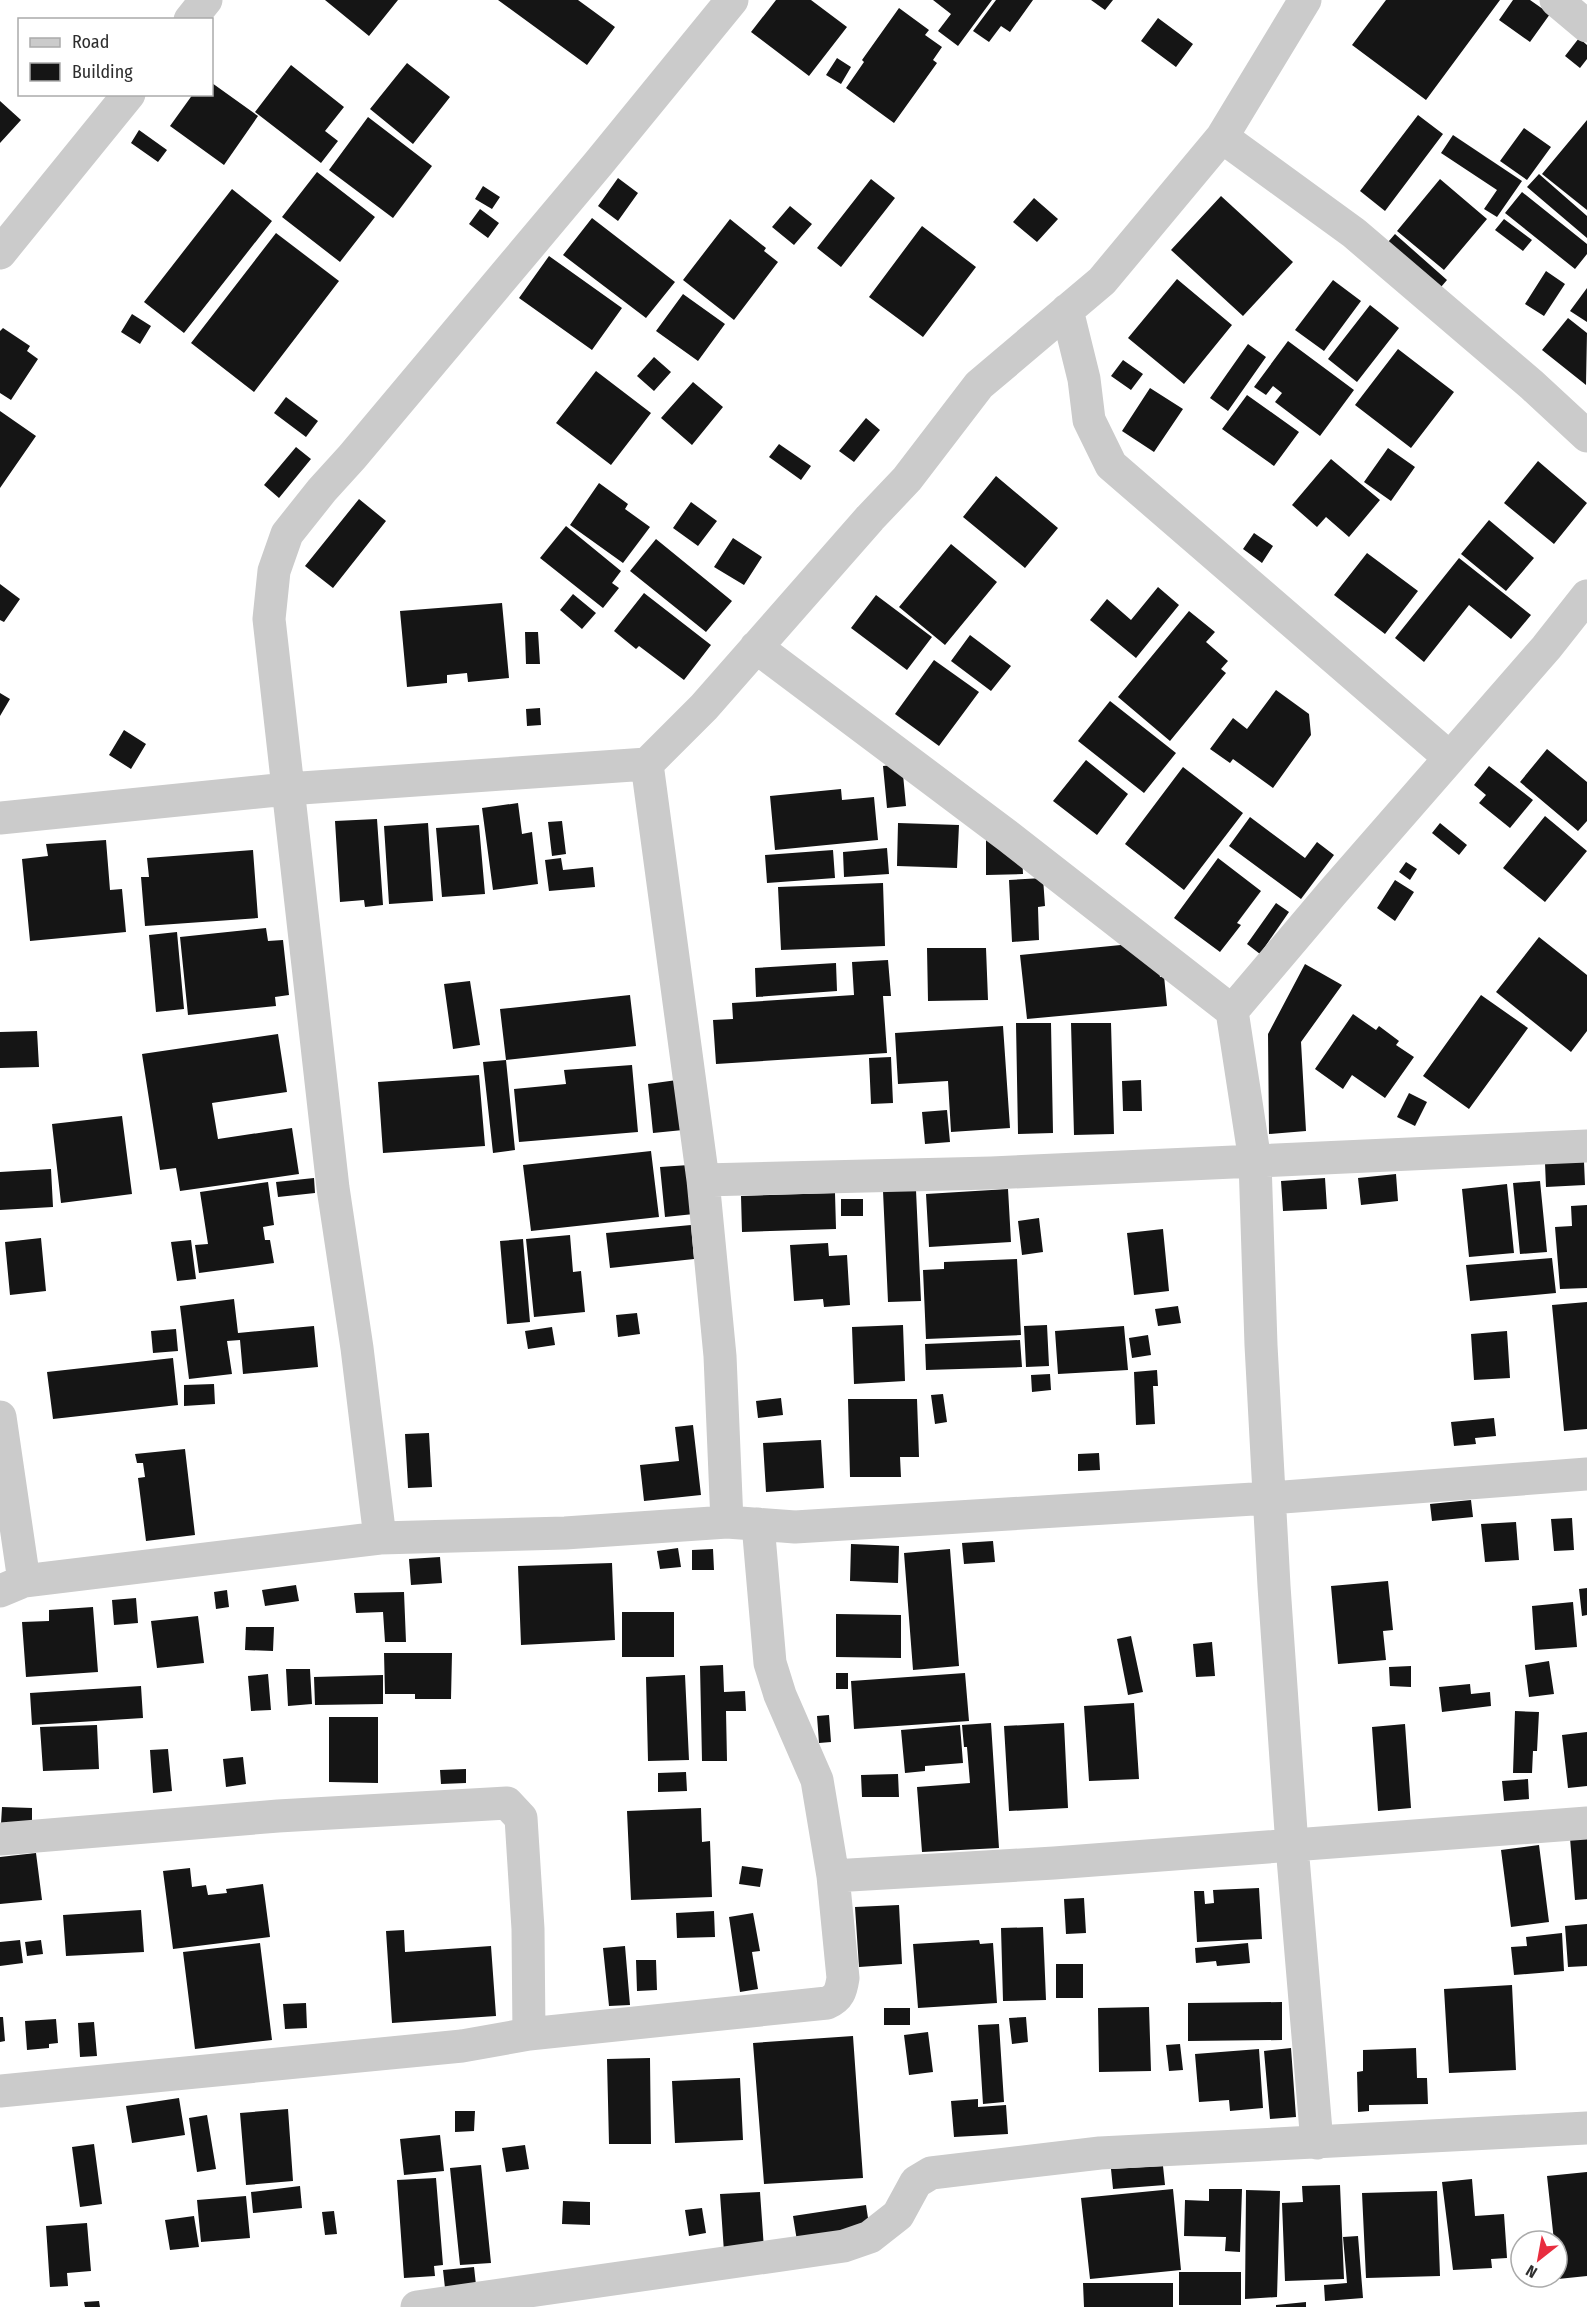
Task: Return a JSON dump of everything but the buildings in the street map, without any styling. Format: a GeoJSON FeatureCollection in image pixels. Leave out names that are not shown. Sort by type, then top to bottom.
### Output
{"type":"FeatureCollection","features":[{"type":"Feature","properties":{"kind":"street"},"geometry":{"type":"LineString","coordinates":[[192,18],[206,0]]}},
{"type":"Feature","properties":{"kind":"street"},"geometry":{"type":"LineString","coordinates":[[380,1538],[357,1348],[333,1188],[287,789],[269,618],[274,571],[287,534],[322,490],[598,164],[732,0]]}},
{"type":"Feature","properties":{"kind":"street"},"geometry":{"type":"LineString","coordinates":[[0,818],[287,789],[647,764],[678,736],[907,479],[979,385],[1102,281],[1222,136],[1305,0]]}},
{"type":"Feature","properties":{"kind":"street"},"geometry":{"type":"LineString","coordinates":[[1556,0],[1587,26]]}},
{"type":"Feature","properties":{"kind":"street"},"geometry":{"type":"LineString","coordinates":[[0,254],[127,96]]}},
{"type":"Feature","properties":{"kind":"street"},"geometry":{"type":"LineString","coordinates":[[1222,136],[1354,233],[1532,385],[1587,436]]}},
{"type":"Feature","properties":{"kind":"street"},"geometry":{"type":"LineString","coordinates":[[1067,310],[1084,379],[1089,420],[1111,465],[1450,758]]}},
{"type":"Feature","properties":{"kind":"street"},"geometry":{"type":"LineString","coordinates":[[1232,1011],[1546,648],[1587,596]]}},
{"type":"Feature","properties":{"kind":"street"},"geometry":{"type":"LineString","coordinates":[[756,647],[1009,837],[1232,1011],[1255,1161],[1261,1345],[1270,1498],[1292,1846],[1317,2143]]}},
{"type":"Feature","properties":{"kind":"street"},"geometry":{"type":"LineString","coordinates":[[0,2091],[462,2046],[528,2034],[827,2003],[834,2000],[841,1991],[843,1978],[833,1876],[817,1780],[780,1695],[770,1663],[742,1523],[720,1356],[703,1180],[647,764]]}},
{"type":"Feature","properties":{"kind":"street"},"geometry":{"type":"LineString","coordinates":[[703,1180],[992,1173],[1587,1146]]}},
{"type":"Feature","properties":{"kind":"street"},"geometry":{"type":"LineString","coordinates":[[0,1418],[12,1586],[380,1538],[565,1533],[742,1523],[795,1527],[1270,1498],[1587,1474]]}},
{"type":"Feature","properties":{"kind":"street"},"geometry":{"type":"LineString","coordinates":[[0,1839],[278,1816],[507,1803],[521,1818],[528,1929],[528,2034]]}},
{"type":"Feature","properties":{"kind":"street"},"geometry":{"type":"LineString","coordinates":[[833,1876],[1292,1846],[1587,1823]]}},
{"type":"Feature","properties":{"kind":"street"},"geometry":{"type":"LineString","coordinates":[[417,2307],[463,2304],[844,2246],[870,2237],[898,2215],[916,2182],[931,2173],[1100,2153],[1587,2128]]}}]}
